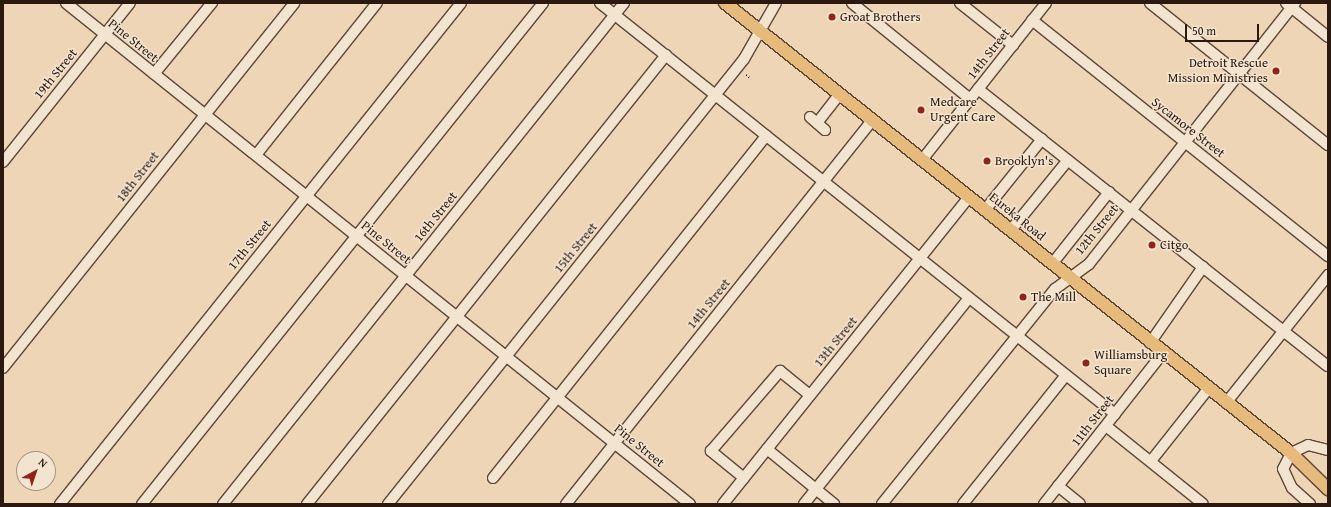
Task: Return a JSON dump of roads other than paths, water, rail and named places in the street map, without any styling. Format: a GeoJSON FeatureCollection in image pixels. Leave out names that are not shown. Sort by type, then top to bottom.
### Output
{"type":"FeatureCollection","features":[{"type":"Feature","properties":{"kind":"main road","name":"Eureka Road"},"geometry":{"type":"LineString","coordinates":[[725,3],[1150,343],[1291,453],[1328,489]]}},
{"type":"Feature","properties":{"kind":"main road","name":"Eureka Road"},"geometry":{"type":"LineString","coordinates":[[1306,466],[1328,478]]}},
{"type":"Feature","properties":{"kind":"street","name":"Pine Street"},"geometry":{"type":"LineString","coordinates":[[66,3],[690,504]]}},
{"type":"Feature","properties":{"kind":"street","name":"19th Street"},"geometry":{"type":"LineString","coordinates":[[3,162],[130,3]]}},
{"type":"Feature","properties":{"kind":"street"},"geometry":{"type":"LineString","coordinates":[[154,74],[212,3]]}},
{"type":"Feature","properties":{"kind":"street","name":"18th Street"},"geometry":{"type":"LineString","coordinates":[[3,368],[294,3]]}},
{"type":"Feature","properties":{"kind":"street"},"geometry":{"type":"LineString","coordinates":[[256,155],[377,3]]}},
{"type":"Feature","properties":{"kind":"street","name":"17th Street"},"geometry":{"type":"LineString","coordinates":[[60,504],[461,3]]}},
{"type":"Feature","properties":{"kind":"street"},"geometry":{"type":"LineString","coordinates":[[142,504],[543,3]]}},
{"type":"Feature","properties":{"kind":"street"},"geometry":{"type":"LineString","coordinates":[[600,3],[822,182],[1115,414]]}},
{"type":"Feature","properties":{"kind":"street","name":"16th Street"},"geometry":{"type":"LineString","coordinates":[[223,504],[624,3]]}},
{"type":"Feature","properties":{"kind":"street","name":"15th Street"},"geometry":{"type":"LineString","coordinates":[[388,504],[748,54],[759,30],[776,3]]}},
{"type":"Feature","properties":{"kind":"street"},"geometry":{"type":"LineString","coordinates":[[852,3],[970,99]]}},
{"type":"Feature","properties":{"kind":"street"},"geometry":{"type":"LineString","coordinates":[[960,3],[1013,45]]}},
{"type":"Feature","properties":{"kind":"street","name":"14th Street"},"geometry":{"type":"LineString","coordinates":[[922,160],[1046,3]]}},
{"type":"Feature","properties":{"kind":"street"},"geometry":{"type":"LineString","coordinates":[[1150,3],[1328,145]]}},
{"type":"Feature","properties":{"kind":"street"},"geometry":{"type":"LineString","coordinates":[[1291,4],[1328,37]]}},
{"type":"Feature","properties":{"kind":"street","name":"12th Street"},"geometry":{"type":"LineString","coordinates":[[882,504],[1056,289],[1089,264],[1239,74],[1291,4]]}},
{"type":"Feature","properties":{"kind":"street","name":"Sycamore Street"},"geometry":{"type":"LineString","coordinates":[[1032,20],[1328,256]]}},
{"type":"Feature","properties":{"kind":"street"},"geometry":{"type":"LineString","coordinates":[[307,504],[666,55]]}},
{"type":"Feature","properties":{"kind":"street"},"geometry":{"type":"LineString","coordinates":[[978,89],[1328,366]]}},
{"type":"Feature","properties":{"kind":"street"},"geometry":{"type":"LineString","coordinates":[[825,130],[813,120],[840,94]]}},
{"type":"Feature","properties":{"kind":"street","name":"14th Street"},"geometry":{"type":"LineString","coordinates":[[566,504],[873,120]]}},
{"type":"Feature","properties":{"kind":"street"},"geometry":{"type":"LineString","coordinates":[[493,478],[766,136]]}},
{"type":"Feature","properties":{"kind":"street"},"geometry":{"type":"LineString","coordinates":[[985,210],[1042,139]]}},
{"type":"Feature","properties":{"kind":"street"},"geometry":{"type":"LineString","coordinates":[[787,144],[802,157]]}},
{"type":"Feature","properties":{"kind":"street"},"geometry":{"type":"LineString","coordinates":[[1010,230],[1068,160]]}},
{"type":"Feature","properties":{"kind":"street"},"geometry":{"type":"LineString","coordinates":[[1052,264],[1109,192]]}},
{"type":"Feature","properties":{"kind":"street","name":"13th Street"},"geometry":{"type":"LineString","coordinates":[[723,504],[969,197]]}},
{"type":"Feature","properties":{"kind":"street"},"geometry":{"type":"LineString","coordinates":[[1150,343],[1204,267]]}},
{"type":"Feature","properties":{"kind":"street"},"geometry":{"type":"LineString","coordinates":[[1226,403],[1328,276]]}},
{"type":"Feature","properties":{"kind":"street"},"geometry":{"type":"LineString","coordinates":[[804,504],[969,298]]}},
{"type":"Feature","properties":{"kind":"street","name":"11th Street"},"geometry":{"type":"LineString","coordinates":[[1044,504],[1163,353]]}},
{"type":"Feature","properties":{"kind":"street"},"geometry":{"type":"LineString","coordinates":[[744,478],[711,452],[745,409],[780,371],[810,395]]}},
{"type":"Feature","properties":{"kind":"street"},"geometry":{"type":"LineString","coordinates":[[963,504],[1066,375]]}},
{"type":"Feature","properties":{"kind":"street"},"geometry":{"type":"LineString","coordinates":[[1151,461],[1208,389]]}},
{"type":"Feature","properties":{"kind":"street"},"geometry":{"type":"LineString","coordinates":[[1106,426],[1203,504]]}},
{"type":"Feature","properties":{"kind":"street"},"geometry":{"type":"LineString","coordinates":[[1310,504],[1286,478],[1283,469],[1291,453],[1308,445],[1328,450]]}},
{"type":"Feature","properties":{"kind":"street"},"geometry":{"type":"LineString","coordinates":[[767,449],[834,504]]}},
{"type":"Feature","properties":{"kind":"street"},"geometry":{"type":"LineString","coordinates":[[1058,486],[1080,504]]}},
{"type":"Feature","properties":{"kind":"place","name":"Groat Brothers"},"geometry":{"type":"Point","coordinates":[832,17]}},
{"type":"Feature","properties":{"kind":"place","name":"Detroit Rescue Mission Ministries"},"geometry":{"type":"Point","coordinates":[1276,71]}},
{"type":"Feature","properties":{"kind":"place","name":"Medcare Urgent Care"},"geometry":{"type":"Point","coordinates":[921,110]}},
{"type":"Feature","properties":{"kind":"place","name":"Brooklyn's"},"geometry":{"type":"Point","coordinates":[987,161]}},
{"type":"Feature","properties":{"kind":"place","name":"Citgo"},"geometry":{"type":"Point","coordinates":[1152,245]}},
{"type":"Feature","properties":{"kind":"place","name":"The Mill"},"geometry":{"type":"Point","coordinates":[1023,297]}},
{"type":"Feature","properties":{"kind":"place","name":"Williamsburg Square"},"geometry":{"type":"Point","coordinates":[1086,363]}}]}
